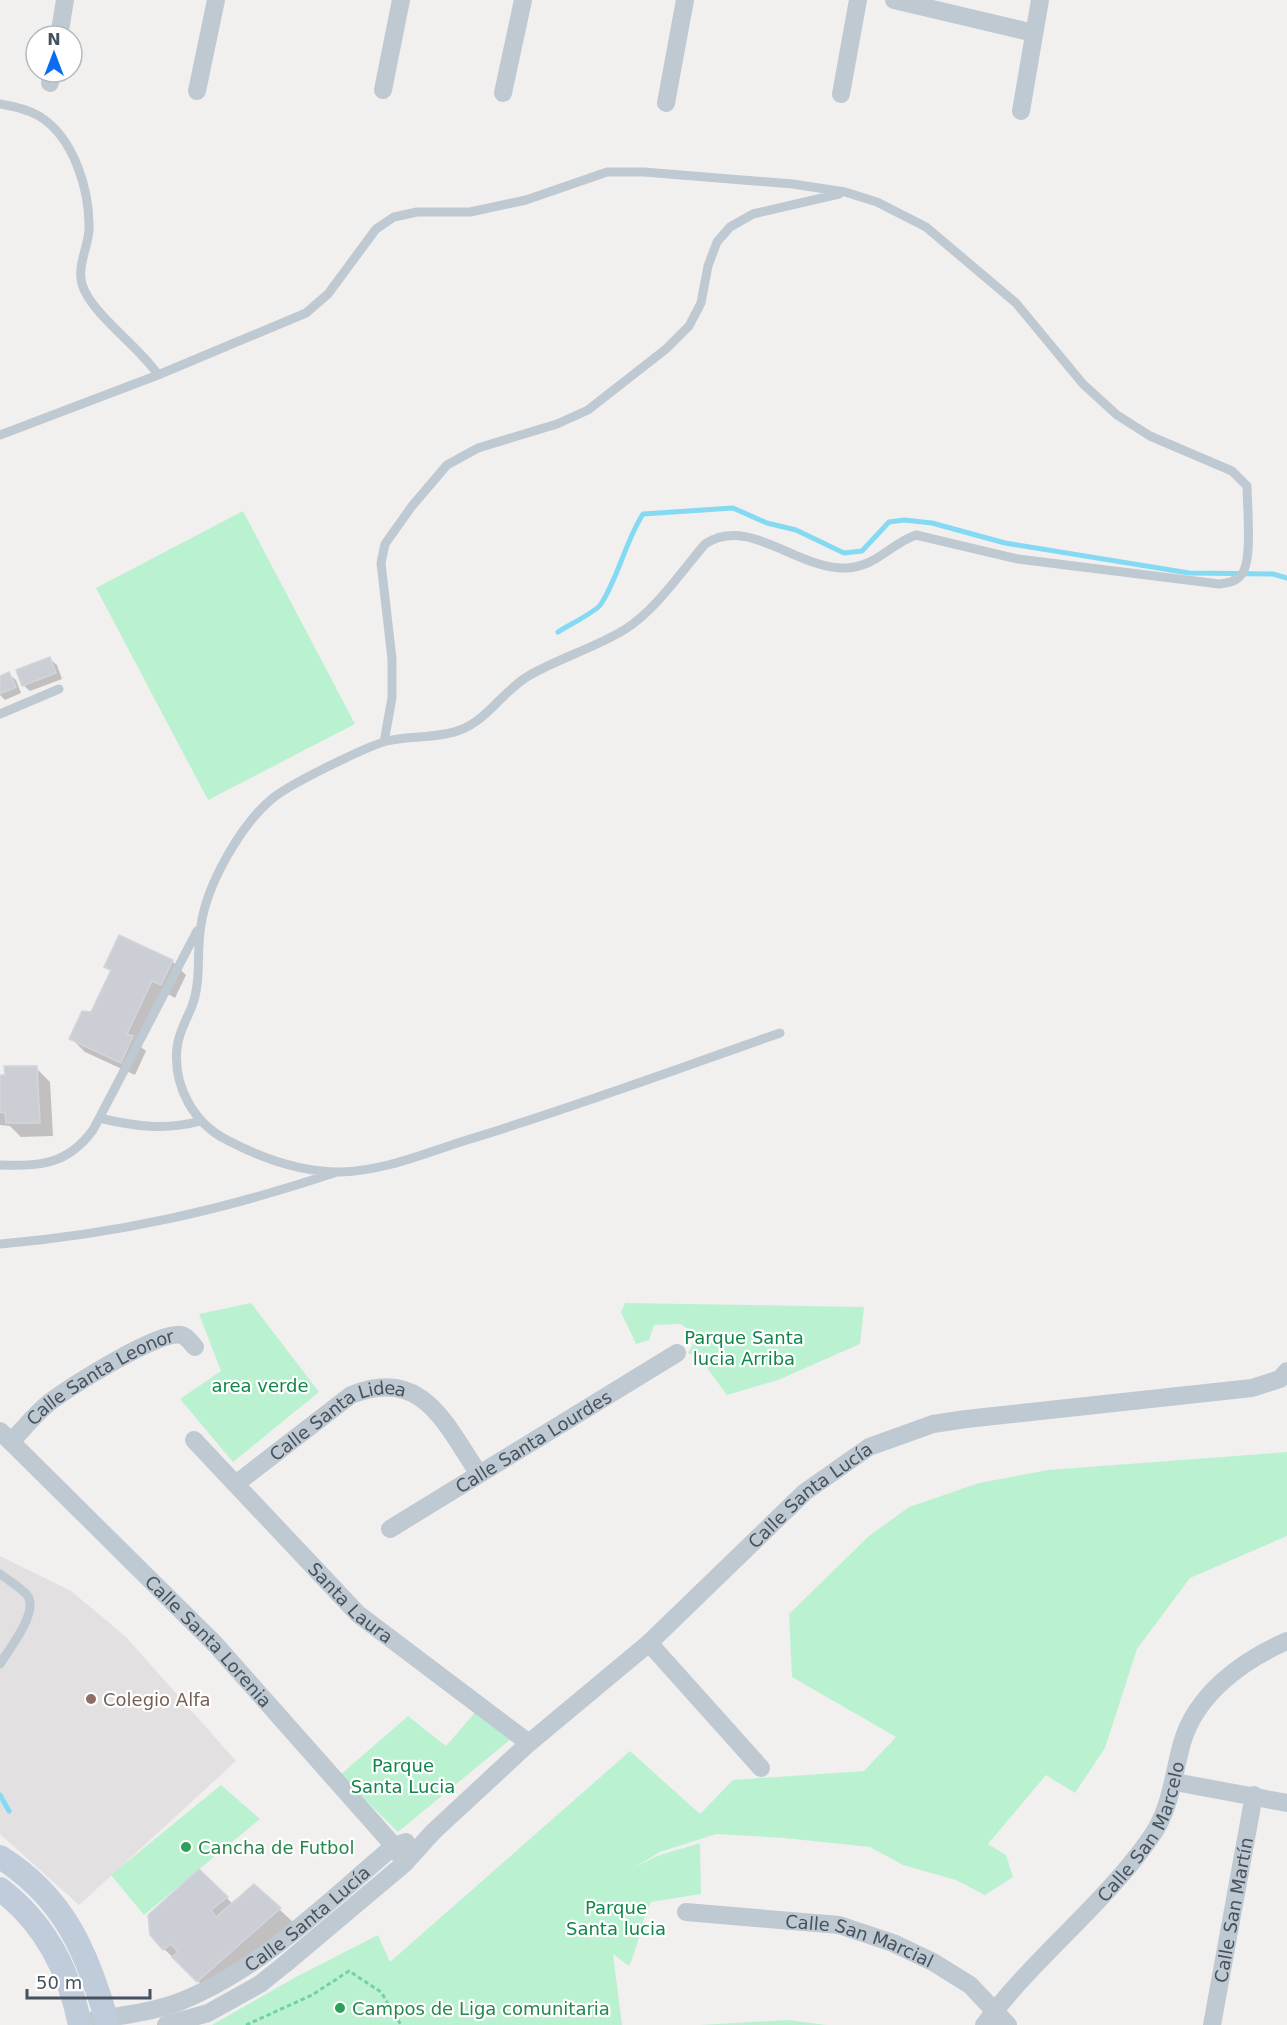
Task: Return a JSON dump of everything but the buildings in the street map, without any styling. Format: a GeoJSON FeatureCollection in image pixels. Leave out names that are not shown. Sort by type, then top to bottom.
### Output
{"type":"FeatureCollection","features":[{"type":"Feature","properties":{"kind":"main road"},"geometry":{"type":"LineString","coordinates":[[0,1857],[17,1868],[52,1901],[75,1934],[93,1972],[92,2023]]}},
{"type":"Feature","properties":{"kind":"main road"},"geometry":{"type":"LineString","coordinates":[[0,1889],[13,1899],[43,1932],[92,2023]]}},
{"type":"Feature","properties":{"kind":"street"},"geometry":{"type":"LineString","coordinates":[[61,24],[65,0]]}},
{"type":"Feature","properties":{"kind":"street"},"geometry":{"type":"LineString","coordinates":[[197,91],[216,0]]}},
{"type":"Feature","properties":{"kind":"street"},"geometry":{"type":"LineString","coordinates":[[383,90],[401,0]]}},
{"type":"Feature","properties":{"kind":"street"},"geometry":{"type":"LineString","coordinates":[[503,93],[523,0]]}},
{"type":"Feature","properties":{"kind":"street"},"geometry":{"type":"LineString","coordinates":[[666,103],[685,0]]}},
{"type":"Feature","properties":{"kind":"street"},"geometry":{"type":"LineString","coordinates":[[841,94],[858,0]]}},
{"type":"Feature","properties":{"kind":"street"},"geometry":{"type":"LineString","coordinates":[[894,0],[941,5],[1034,33]]}},
{"type":"Feature","properties":{"kind":"street"},"geometry":{"type":"LineString","coordinates":[[1021,111],[1040,0]]}},
{"type":"Feature","properties":{"kind":"street","name":"Calle Santa Leonor"},"geometry":{"type":"LineString","coordinates":[[6,1436],[98,1370],[147,1345],[176,1335],[185,1336],[195,1347]]}},
{"type":"Feature","properties":{"kind":"street","name":"Calle Santa Lourdes"},"geometry":{"type":"LineString","coordinates":[[390,1529],[677,1353]]}},
{"type":"Feature","properties":{"kind":"street","name":"Calle Santa Lucía"},"geometry":{"type":"LineString","coordinates":[[166,2025],[208,2013],[260,1984],[405,1863],[433,1832],[529,1743],[649,1643],[805,1492],[869,1447],[933,1424],[1252,1388],[1280,1379],[1287,1371]]}},
{"type":"Feature","properties":{"kind":"street","name":"Calle Santa Lidea"},"geometry":{"type":"LineString","coordinates":[[237,1483],[351,1395],[369,1388],[387,1386],[406,1389],[432,1405],[479,1474]]}},
{"type":"Feature","properties":{"kind":"street","name":"Calle Santa Lorenia"},"geometry":{"type":"LineString","coordinates":[[6,1436],[215,1644],[394,1846],[405,1863]]}},
{"type":"Feature","properties":{"kind":"street","name":"Santa Laura"},"geometry":{"type":"LineString","coordinates":[[194,1440],[358,1614],[529,1743]]}},
{"type":"Feature","properties":{"kind":"street","name":"Calle San Marcelo"},"geometry":{"type":"LineString","coordinates":[[984,2025],[1151,1837],[1175,1782],[1183,1741],[1200,1706],[1227,1678],[1258,1654],[1287,1641]]}},
{"type":"Feature","properties":{"kind":"street"},"geometry":{"type":"LineString","coordinates":[[649,1643],[761,1768]]}},
{"type":"Feature","properties":{"kind":"street"},"geometry":{"type":"LineString","coordinates":[[1175,1782],[1287,1803]]}},
{"type":"Feature","properties":{"kind":"street","name":"Calle San Martín"},"geometry":{"type":"LineString","coordinates":[[1212,2025],[1254,1795]]}},
{"type":"Feature","properties":{"kind":"street","name":"Calle Santa Lucía"},"geometry":{"type":"LineString","coordinates":[[92,2023],[177,2003],[243,1969],[394,1846],[433,1832]]}},
{"type":"Feature","properties":{"kind":"street","name":"Calle San Marcial"},"geometry":{"type":"LineString","coordinates":[[686,1912],[839,1925],[893,1943],[933,1962],[970,1985],[1008,2025]]}},
{"type":"Feature","properties":{"kind":"lane"},"geometry":{"type":"LineString","coordinates":[[0,104],[39,116],[57,131],[73,158],[87,199],[89,231],[82,262],[82,284],[92,301],[158,375]]}},
{"type":"Feature","properties":{"kind":"lane"},"geometry":{"type":"LineString","coordinates":[[0,435],[158,375],[306,313],[328,294],[376,229],[394,217],[417,212],[471,212],[526,201],[607,172],[644,172],[793,184],[845,192],[877,202],[926,226],[1016,303],[1083,384],[1118,416],[1150,436],[1232,471],[1247,486],[1247,559],[1243,574],[1232,582],[1219,584],[1018,559],[916,535],[906,539],[875,562],[848,568],[828,568],[739,534],[727,534],[705,544],[644,614],[626,628],[530,675],[510,688],[472,724],[458,731],[384,742],[276,795],[254,816],[209,889],[201,925],[196,996],[177,1048],[178,1077],[188,1102],[200,1121],[215,1134],[268,1158],[297,1167],[337,1172]]}},
{"type":"Feature","properties":{"kind":"lane"},"geometry":{"type":"LineString","coordinates":[[384,742],[392,698],[392,659],[381,563],[385,544],[412,506],[447,465],[478,447],[557,424],[588,410],[666,349],[689,326],[701,303],[708,266],[717,242],[730,226],[753,214],[845,192]]}},
{"type":"Feature","properties":{"kind":"lane"},"geometry":{"type":"LineString","coordinates":[[0,714],[59,689]]}},
{"type":"Feature","properties":{"kind":"lane"},"geometry":{"type":"LineString","coordinates":[[0,1165],[30,1166],[66,1156],[82,1145],[99,1118],[201,925]]}},
{"type":"Feature","properties":{"kind":"lane"},"geometry":{"type":"LineString","coordinates":[[0,1244],[146,1225],[242,1203],[337,1172],[368,1169],[397,1162],[529,1121],[780,1033]]}},
{"type":"Feature","properties":{"kind":"lane"},"geometry":{"type":"LineString","coordinates":[[99,1118],[152,1128],[177,1128],[200,1121]]}},
{"type":"Feature","properties":{"kind":"lane"},"geometry":{"type":"LineString","coordinates":[[0,1574],[26,1594],[31,1607],[27,1620],[0,1664]]}},
{"type":"Feature","properties":{"kind":"path"},"geometry":{"type":"LineString","coordinates":[[246,2025],[312,1995],[349,1971],[381,1992],[401,2025]]}},
{"type":"Feature","properties":{"kind":"shaded area","name":"Colegio Alfa"},"geometry":{"type":"Polygon","coordinates":[[[0,1556],[71,1591],[126,1637],[236,1761],[79,1905],[0,1834],[0,1556]]]}},
{"type":"Feature","properties":{"kind":"green space"},"geometry":{"type":"Polygon","coordinates":[[[243,511],[355,724],[208,800],[96,588],[243,511]]]}},
{"type":"Feature","properties":{"kind":"green space","name":"area verde"},"geometry":{"type":"Polygon","coordinates":[[[251,1303],[319,1392],[233,1462],[180,1399],[221,1371],[199,1314],[251,1303]]]}},
{"type":"Feature","properties":{"kind":"green space","name":"Parque Santa lucia Arriba"},"geometry":{"type":"Polygon","coordinates":[[[625,1303],[864,1307],[860,1344],[778,1380],[727,1395],[699,1357],[688,1353],[694,1342],[691,1331],[680,1324],[654,1325],[649,1340],[636,1344],[621,1312],[625,1303]]]}},
{"type":"Feature","properties":{"kind":"green space","name":"Parque Santa lucia"},"geometry":{"type":"Polygon","coordinates":[[[1287,1452],[1287,1536],[1190,1578],[1137,1649],[1105,1748],[1075,1793],[1046,1775],[988,1844],[1006,1855],[1013,1877],[985,1895],[956,1880],[903,1865],[870,1847],[716,1834],[660,1852],[635,1867],[657,1856],[700,1843],[701,1894],[651,1902],[629,1966],[613,1954],[622,2025],[212,2025],[294,1978],[378,1935],[390,1962],[630,1751],[700,1814],[733,1780],[864,1771],[896,1737],[792,1677],[789,1614],[869,1536],[909,1507],[979,1483],[1048,1470],[1287,1452]]]}},
{"type":"Feature","properties":{"kind":"green space","name":"Parque Santa Lucia"},"geometry":{"type":"Polygon","coordinates":[[[478,1709],[512,1738],[398,1832],[340,1775],[408,1716],[446,1746],[478,1709]]]}},
{"type":"Feature","properties":{"kind":"green space","name":"Cancha de Futbol"},"geometry":{"type":"Polygon","coordinates":[[[221,1785],[260,1819],[144,1915],[111,1875],[221,1785]]]}},
{"type":"Feature","properties":{"kind":"green space"},"geometry":{"type":"Polygon","coordinates":[[[787,2020],[827,2025],[700,2025],[787,2020]]]}},
{"type":"Feature","properties":{"kind":"waterway"},"geometry":{"type":"LineString","coordinates":[[558,632],[588,615],[601,604],[643,514],[733,508],[767,523],[796,530],[844,553],[862,551],[889,522],[904,520],[932,523],[1005,543],[1189,573],[1273,574],[1287,578]]}},
{"type":"Feature","properties":{"kind":"waterway"},"geometry":{"type":"LineString","coordinates":[[0,1795],[9,1811]]}},
{"type":"Feature","properties":{"kind":"place","name":"Colegio Alfa"},"geometry":{"type":"Point","coordinates":[91,1699]}},
{"type":"Feature","properties":{"kind":"place","name":"Cancha de Futbol"},"geometry":{"type":"Point","coordinates":[186,1847]}},
{"type":"Feature","properties":{"kind":"place","name":"Campos de Liga comunitaria"},"geometry":{"type":"Point","coordinates":[340,2008]}}]}
